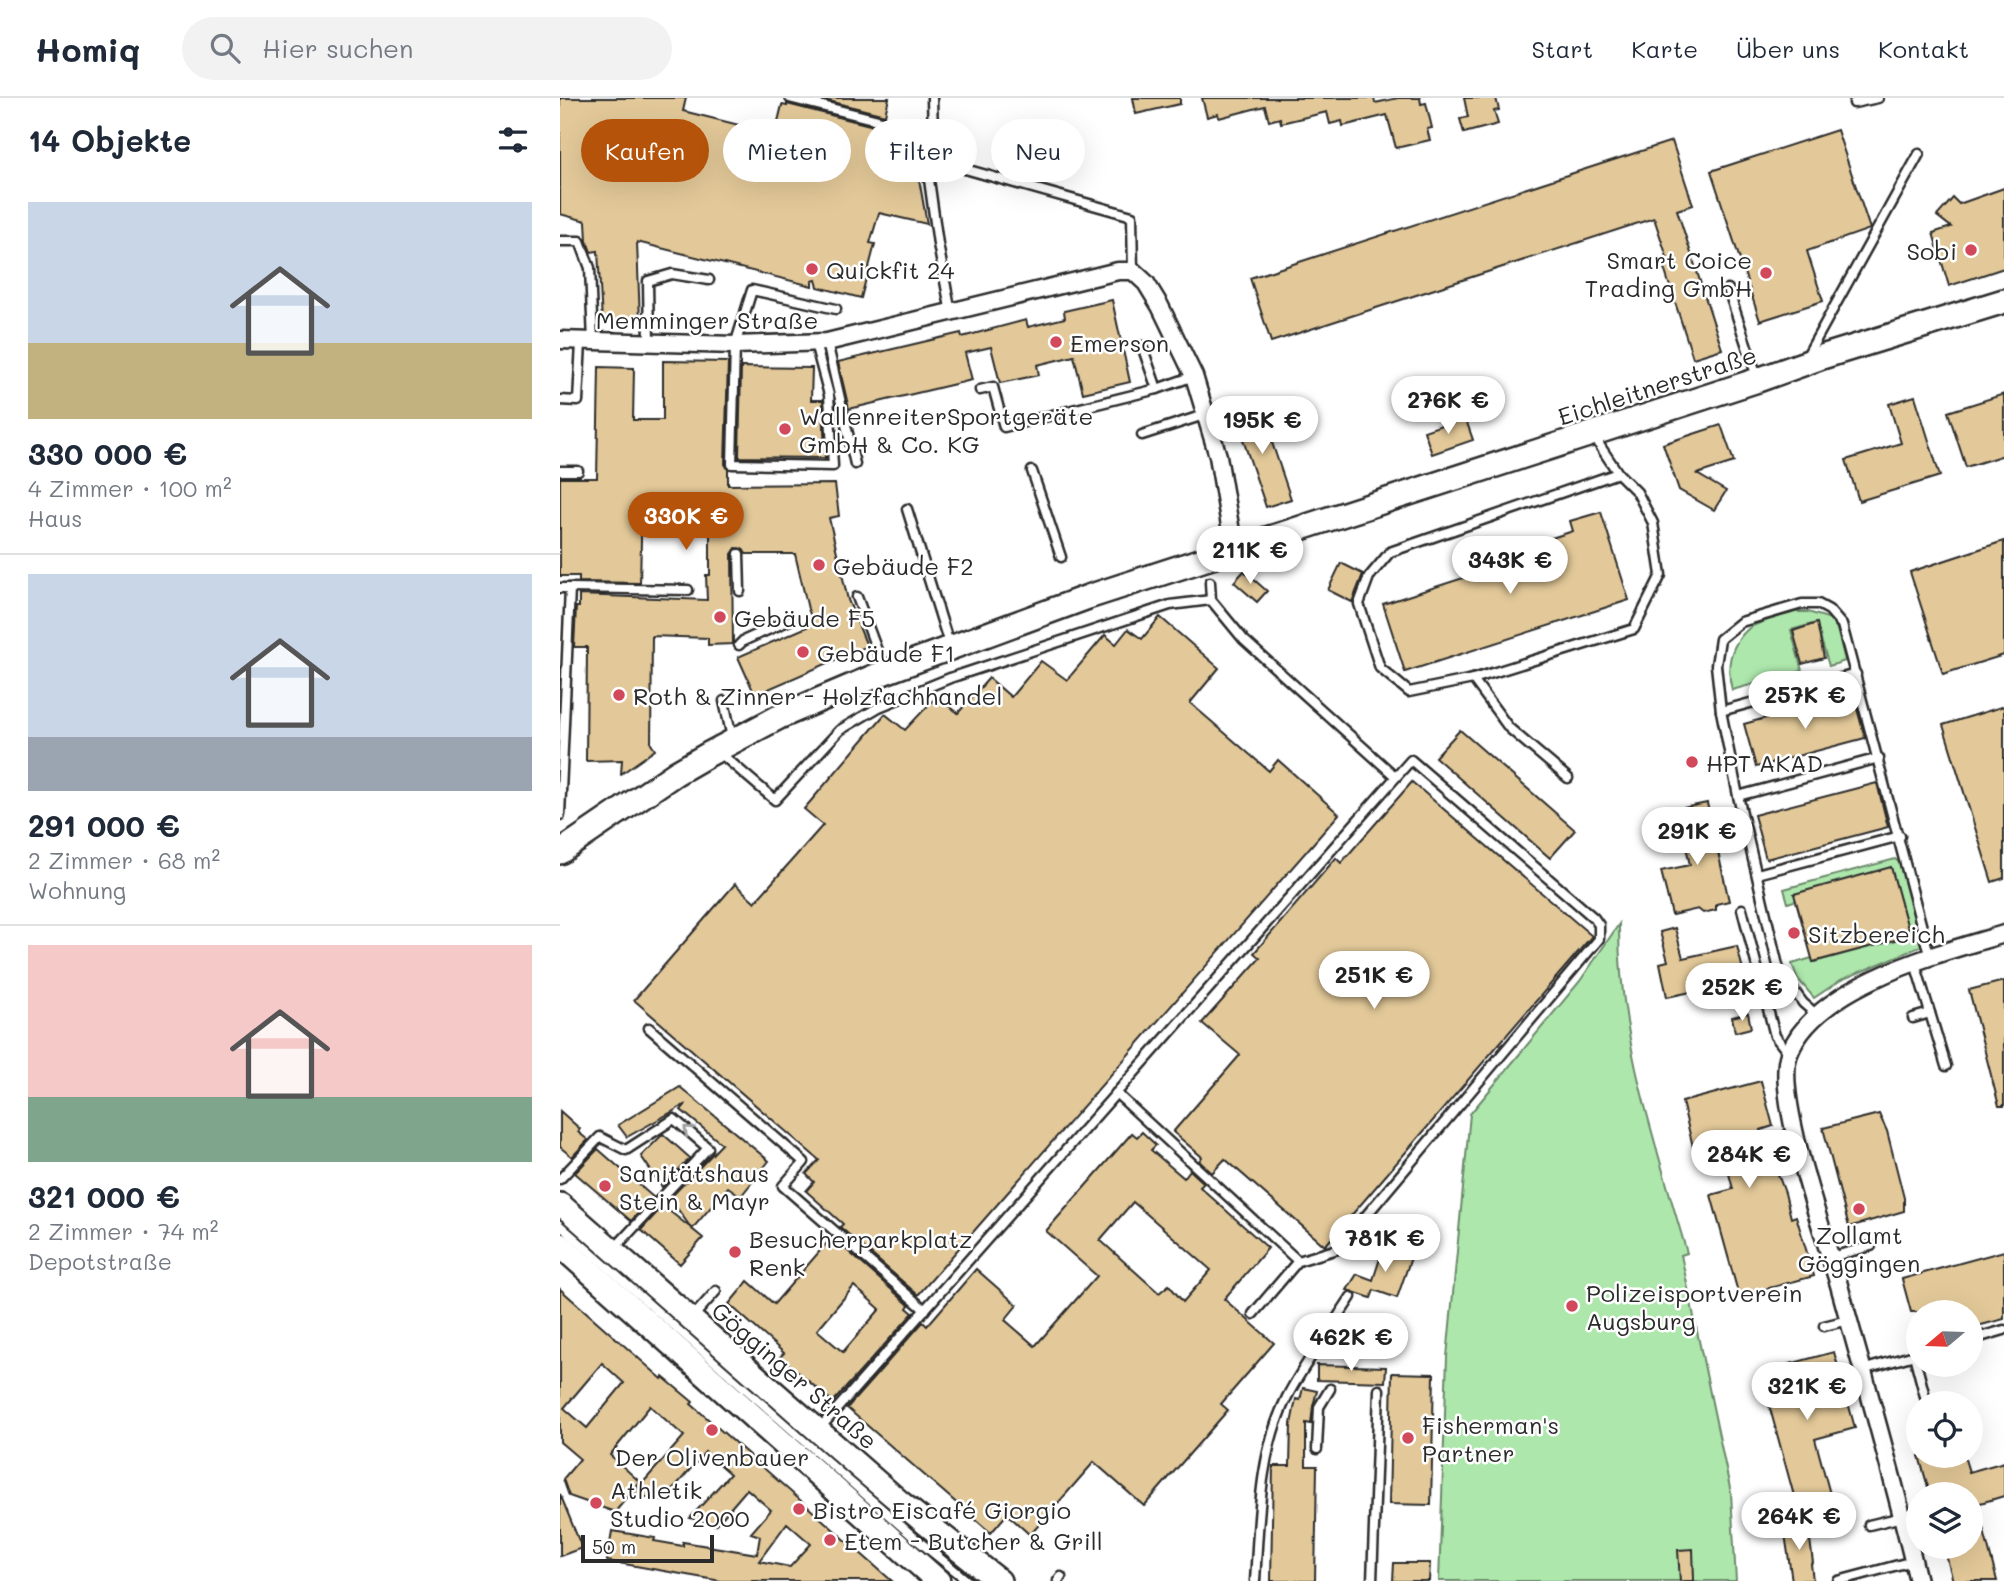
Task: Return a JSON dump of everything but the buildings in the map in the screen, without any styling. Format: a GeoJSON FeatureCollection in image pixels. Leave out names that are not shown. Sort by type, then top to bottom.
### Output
{"type":"FeatureCollection","features":[{"type":"Feature","properties":{"kind":"main road","name":"Eichleitnerstraße"},"geometry":{"type":"LineString","coordinates":[[560,852],[676,773],[725,745],[779,717],[950,647],[1088,597],[1234,549],[2004,301]]}},
{"type":"Feature","properties":{"kind":"main road","name":"Gögginger Straße"},"geometry":{"type":"LineString","coordinates":[[560,1205],[899,1502],[999,1581]]}},
{"type":"Feature","properties":{"kind":"main road"},"geometry":{"type":"LineString","coordinates":[[560,1245],[938,1581]]}},
{"type":"Feature","properties":{"kind":"street","name":"Memminger Straße"},"geometry":{"type":"LineString","coordinates":[[560,340],[735,345],[821,343],[1118,271],[1133,271]]}},
{"type":"Feature","properties":{"kind":"street"},"geometry":{"type":"LineString","coordinates":[[1133,271],[1146,283],[1160,306],[1194,376],[1218,456],[1234,549]]}},
{"type":"Feature","properties":{"kind":"street"},"geometry":{"type":"LineString","coordinates":[[1918,1581],[1831,1257],[1800,1153],[1786,1094],[1785,1073],[1789,1054],[1800,1034],[1817,1015],[1845,994],[1922,960],[2004,934]]}},
{"type":"Feature","properties":{"kind":"lane"},"geometry":{"type":"LineString","coordinates":[[790,98],[873,119]]}},
{"type":"Feature","properties":{"kind":"lane"},"geometry":{"type":"LineString","coordinates":[[932,98],[933,119]]}},
{"type":"Feature","properties":{"kind":"lane"},"geometry":{"type":"LineString","coordinates":[[1854,103],[1878,98]]}},
{"type":"Feature","properties":{"kind":"lane"},"geometry":{"type":"LineString","coordinates":[[1803,364],[1919,154]]}},
{"type":"Feature","properties":{"kind":"lane"},"geometry":{"type":"LineString","coordinates":[[977,172],[1132,216],[1133,271]]}},
{"type":"Feature","properties":{"kind":"lane"},"geometry":{"type":"LineString","coordinates":[[929,182],[951,313]]}},
{"type":"Feature","properties":{"kind":"lane"},"geometry":{"type":"LineString","coordinates":[[560,241],[580,241],[590,268],[587,342],[579,401],[560,400]]}},
{"type":"Feature","properties":{"kind":"lane"},"geometry":{"type":"LineString","coordinates":[[649,343],[648,281],[672,274],[709,280]]}},
{"type":"Feature","properties":{"kind":"lane"},"geometry":{"type":"LineString","coordinates":[[1728,289],[1758,380]]}},
{"type":"Feature","properties":{"kind":"lane"},"geometry":{"type":"LineString","coordinates":[[821,343],[829,396],[833,466],[732,464],[735,345],[752,290],[836,309]]}},
{"type":"Feature","properties":{"kind":"lane"},"geometry":{"type":"LineString","coordinates":[[821,343],[855,464]]}},
{"type":"Feature","properties":{"kind":"lane"},"geometry":{"type":"LineString","coordinates":[[1142,346],[1157,389]]}},
{"type":"Feature","properties":{"kind":"lane"},"geometry":{"type":"LineString","coordinates":[[980,390],[992,387],[1004,428],[1157,389],[1194,376]]}},
{"type":"Feature","properties":{"kind":"lane"},"geometry":{"type":"LineString","coordinates":[[1142,435],[1207,414]]}},
{"type":"Feature","properties":{"kind":"lane"},"geometry":{"type":"LineString","coordinates":[[1595,433],[1600,446],[1618,473],[1637,492],[1653,523],[1661,575],[1634,629],[1473,679],[1409,692],[1380,668],[1359,604],[1369,577],[1390,552],[1618,473]]}},
{"type":"Feature","properties":{"kind":"lane"},"geometry":{"type":"LineString","coordinates":[[560,471],[578,471]]}},
{"type":"Feature","properties":{"kind":"lane"},"geometry":{"type":"LineString","coordinates":[[1032,471],[1060,557]]}},
{"type":"Feature","properties":{"kind":"lane"},"geometry":{"type":"LineString","coordinates":[[907,509],[950,647]]}},
{"type":"Feature","properties":{"kind":"lane"},"geometry":{"type":"LineString","coordinates":[[739,554],[740,591]]}},
{"type":"Feature","properties":{"kind":"lane"},"geometry":{"type":"LineString","coordinates":[[1210,582],[1211,600],[1244,640],[1396,777]]}},
{"type":"Feature","properties":{"kind":"lane"},"geometry":{"type":"LineString","coordinates":[[560,588],[688,590]]}},
{"type":"Feature","properties":{"kind":"lane"},"geometry":{"type":"LineString","coordinates":[[561,815],[570,588]]}},
{"type":"Feature","properties":{"kind":"lane"},"geometry":{"type":"LineString","coordinates":[[856,597],[885,672]]}},
{"type":"Feature","properties":{"kind":"lane"},"geometry":{"type":"LineString","coordinates":[[724,701],[725,745],[729,762],[775,800],[840,730],[879,708],[950,678],[1157,610],[1191,601],[1211,600]]}},
{"type":"Feature","properties":{"kind":"lane"},"geometry":{"type":"LineString","coordinates":[[1817,1015],[1803,1003],[1779,970],[1738,796],[1721,711],[1716,666],[1720,639],[1741,622],[1802,604],[1818,604],[1829,610],[1842,625],[1900,836],[1930,1013],[1947,1066]]}},
{"type":"Feature","properties":{"kind":"lane"},"geometry":{"type":"LineString","coordinates":[[739,645],[792,619]]}},
{"type":"Feature","properties":{"kind":"lane"},"geometry":{"type":"LineString","coordinates":[[1721,711],[1856,674]]}},
{"type":"Feature","properties":{"kind":"lane"},"geometry":{"type":"LineString","coordinates":[[1473,679],[1509,728],[1567,778]]}},
{"type":"Feature","properties":{"kind":"lane"},"geometry":{"type":"LineString","coordinates":[[1738,796],[1879,758]]}},
{"type":"Feature","properties":{"kind":"lane"},"geometry":{"type":"LineString","coordinates":[[818,1430],[1411,760],[1594,918],[1599,925],[1599,939],[1338,1249],[1298,1261],[1253,1314]]}},
{"type":"Feature","properties":{"kind":"lane"},"geometry":{"type":"LineString","coordinates":[[1757,874],[1900,836]]}},
{"type":"Feature","properties":{"kind":"lane"},"geometry":{"type":"LineString","coordinates":[[1742,909],[1775,1036],[1789,1054]]}},
{"type":"Feature","properties":{"kind":"lane"},"geometry":{"type":"LineString","coordinates":[[1913,1018],[1930,1013]]}},
{"type":"Feature","properties":{"kind":"lane"},"geometry":{"type":"LineString","coordinates":[[649,1028],[804,1162],[783,1186],[925,1310]]}},
{"type":"Feature","properties":{"kind":"lane"},"geometry":{"type":"LineString","coordinates":[[1116,1093],[1298,1261]]}},
{"type":"Feature","properties":{"kind":"lane"},"geometry":{"type":"LineString","coordinates":[[560,1179],[600,1137],[626,1150],[674,1119],[708,1148],[613,1250]]}},
{"type":"Feature","properties":{"kind":"lane"},"geometry":{"type":"LineString","coordinates":[[560,1225],[968,1581]]}},
{"type":"Feature","properties":{"kind":"lane"},"geometry":{"type":"LineString","coordinates":[[1831,1257],[1871,1247]]}},
{"type":"Feature","properties":{"kind":"lane"},"geometry":{"type":"LineString","coordinates":[[690,1320],[716,1291]]}},
{"type":"Feature","properties":{"kind":"lane"},"geometry":{"type":"LineString","coordinates":[[1255,1581],[1259,1513],[1268,1449],[1287,1398],[1351,1297]]}},
{"type":"Feature","properties":{"kind":"lane"},"geometry":{"type":"LineString","coordinates":[[1824,1326],[1848,1320]]}},
{"type":"Feature","properties":{"kind":"lane"},"geometry":{"type":"LineString","coordinates":[[1983,1336],[2004,1330]]}},
{"type":"Feature","properties":{"kind":"lane"},"geometry":{"type":"LineString","coordinates":[[1862,1370],[1906,1358]]}},
{"type":"Feature","properties":{"kind":"lane"},"geometry":{"type":"LineString","coordinates":[[1317,1449],[1320,1434],[1319,1407],[1330,1389]]}},
{"type":"Feature","properties":{"kind":"lane"},"geometry":{"type":"LineString","coordinates":[[1372,1581],[1373,1435],[1379,1390]]}},
{"type":"Feature","properties":{"kind":"lane"},"geometry":{"type":"LineString","coordinates":[[1869,1525],[1902,1517]]}},
{"type":"Feature","properties":{"kind":"lane"},"geometry":{"type":"LineString","coordinates":[[1374,1532],[1385,1532]]}},
{"type":"Feature","properties":{"kind":"lane"},"geometry":{"type":"LineString","coordinates":[[1838,1581],[1913,1561]]}},
{"type":"Feature","properties":{"kind":"green space"},"geometry":{"type":"Polygon","coordinates":[[[1795,612],[1808,612],[1831,619],[1837,629],[1845,661],[1829,666],[1816,623],[1791,630],[1802,671],[1732,690],[1729,665],[1737,642],[1748,629],[1757,624],[1795,612]]]}},
{"type":"Feature","properties":{"kind":"green space"},"geometry":{"type":"Polygon","coordinates":[[[1895,859],[1902,865],[1922,946],[1841,980],[1814,998],[1798,979],[1792,964],[1812,958],[1814,962],[1910,936],[1891,868],[1788,903],[1784,889],[1895,859]]]}},
{"type":"Feature","properties":{"kind":"green space","name":"Polizeisportverein Augsburg"},"geometry":{"type":"Polygon","coordinates":[[[1619,924],[1620,966],[1632,1049],[1687,1253],[1681,1255],[1731,1493],[1736,1581],[1439,1581],[1447,1357],[1470,1114],[1580,981],[1619,924]]]}},
{"type":"Feature","properties":{"kind":"tram line"},"geometry":{"type":"LineString","coordinates":[[560,1219],[852,1477],[975,1581]]}},
{"type":"Feature","properties":{"kind":"place","name":"Sobi"},"geometry":{"type":"Point","coordinates":[1971,250]}},
{"type":"Feature","properties":{"kind":"place","name":"Quickfit 24"},"geometry":{"type":"Point","coordinates":[812,269]}},
{"type":"Feature","properties":{"kind":"place","name":"Smart Coice Trading GmbH"},"geometry":{"type":"Point","coordinates":[1766,273]}},
{"type":"Feature","properties":{"kind":"place","name":"Emerson"},"geometry":{"type":"Point","coordinates":[1056,342]}},
{"type":"Feature","properties":{"kind":"place","name":"WallenreiterSportgeräte GmbH & Co. KG"},"geometry":{"type":"Point","coordinates":[785,429]}},
{"type":"Feature","properties":{"kind":"place","name":"Gebäude F2"},"geometry":{"type":"Point","coordinates":[819,565]}},
{"type":"Feature","properties":{"kind":"place","name":"Gebäude F5"},"geometry":{"type":"Point","coordinates":[720,617]}},
{"type":"Feature","properties":{"kind":"place","name":"Gebäude F1"},"geometry":{"type":"Point","coordinates":[803,652]}},
{"type":"Feature","properties":{"kind":"place","name":"Roth & Zinner - Holzfachhandel"},"geometry":{"type":"Point","coordinates":[619,695]}},
{"type":"Feature","properties":{"kind":"place","name":"HPT AKAD"},"geometry":{"type":"Point","coordinates":[1692,762]}},
{"type":"Feature","properties":{"kind":"place","name":"Sitzbereich"},"geometry":{"type":"Point","coordinates":[1794,933]}},
{"type":"Feature","properties":{"kind":"place","name":"Sanitätshaus Stein & Mayr"},"geometry":{"type":"Point","coordinates":[605,1186]}},
{"type":"Feature","properties":{"kind":"place","name":"Zollamt Göggingen"},"geometry":{"type":"Point","coordinates":[1859,1209]}},
{"type":"Feature","properties":{"kind":"place","name":"Besucherparkplatz Renk"},"geometry":{"type":"Point","coordinates":[735,1252]}},
{"type":"Feature","properties":{"kind":"place","name":"Polizeisportverein Augsburg"},"geometry":{"type":"Point","coordinates":[1572,1306]}},
{"type":"Feature","properties":{"kind":"place","name":"Der Olivenbauer"},"geometry":{"type":"Point","coordinates":[712,1430]}},
{"type":"Feature","properties":{"kind":"place","name":"Fisherman's Partner"},"geometry":{"type":"Point","coordinates":[1408,1438]}},
{"type":"Feature","properties":{"kind":"place","name":"Athletik Studio 2000"},"geometry":{"type":"Point","coordinates":[596,1503]}},
{"type":"Feature","properties":{"kind":"place","name":"Bistro Eiscafé Giorgio"},"geometry":{"type":"Point","coordinates":[799,1509]}},
{"type":"Feature","properties":{"kind":"place","name":"Etem - Butcher & Grill"},"geometry":{"type":"Point","coordinates":[830,1540]}}]}
